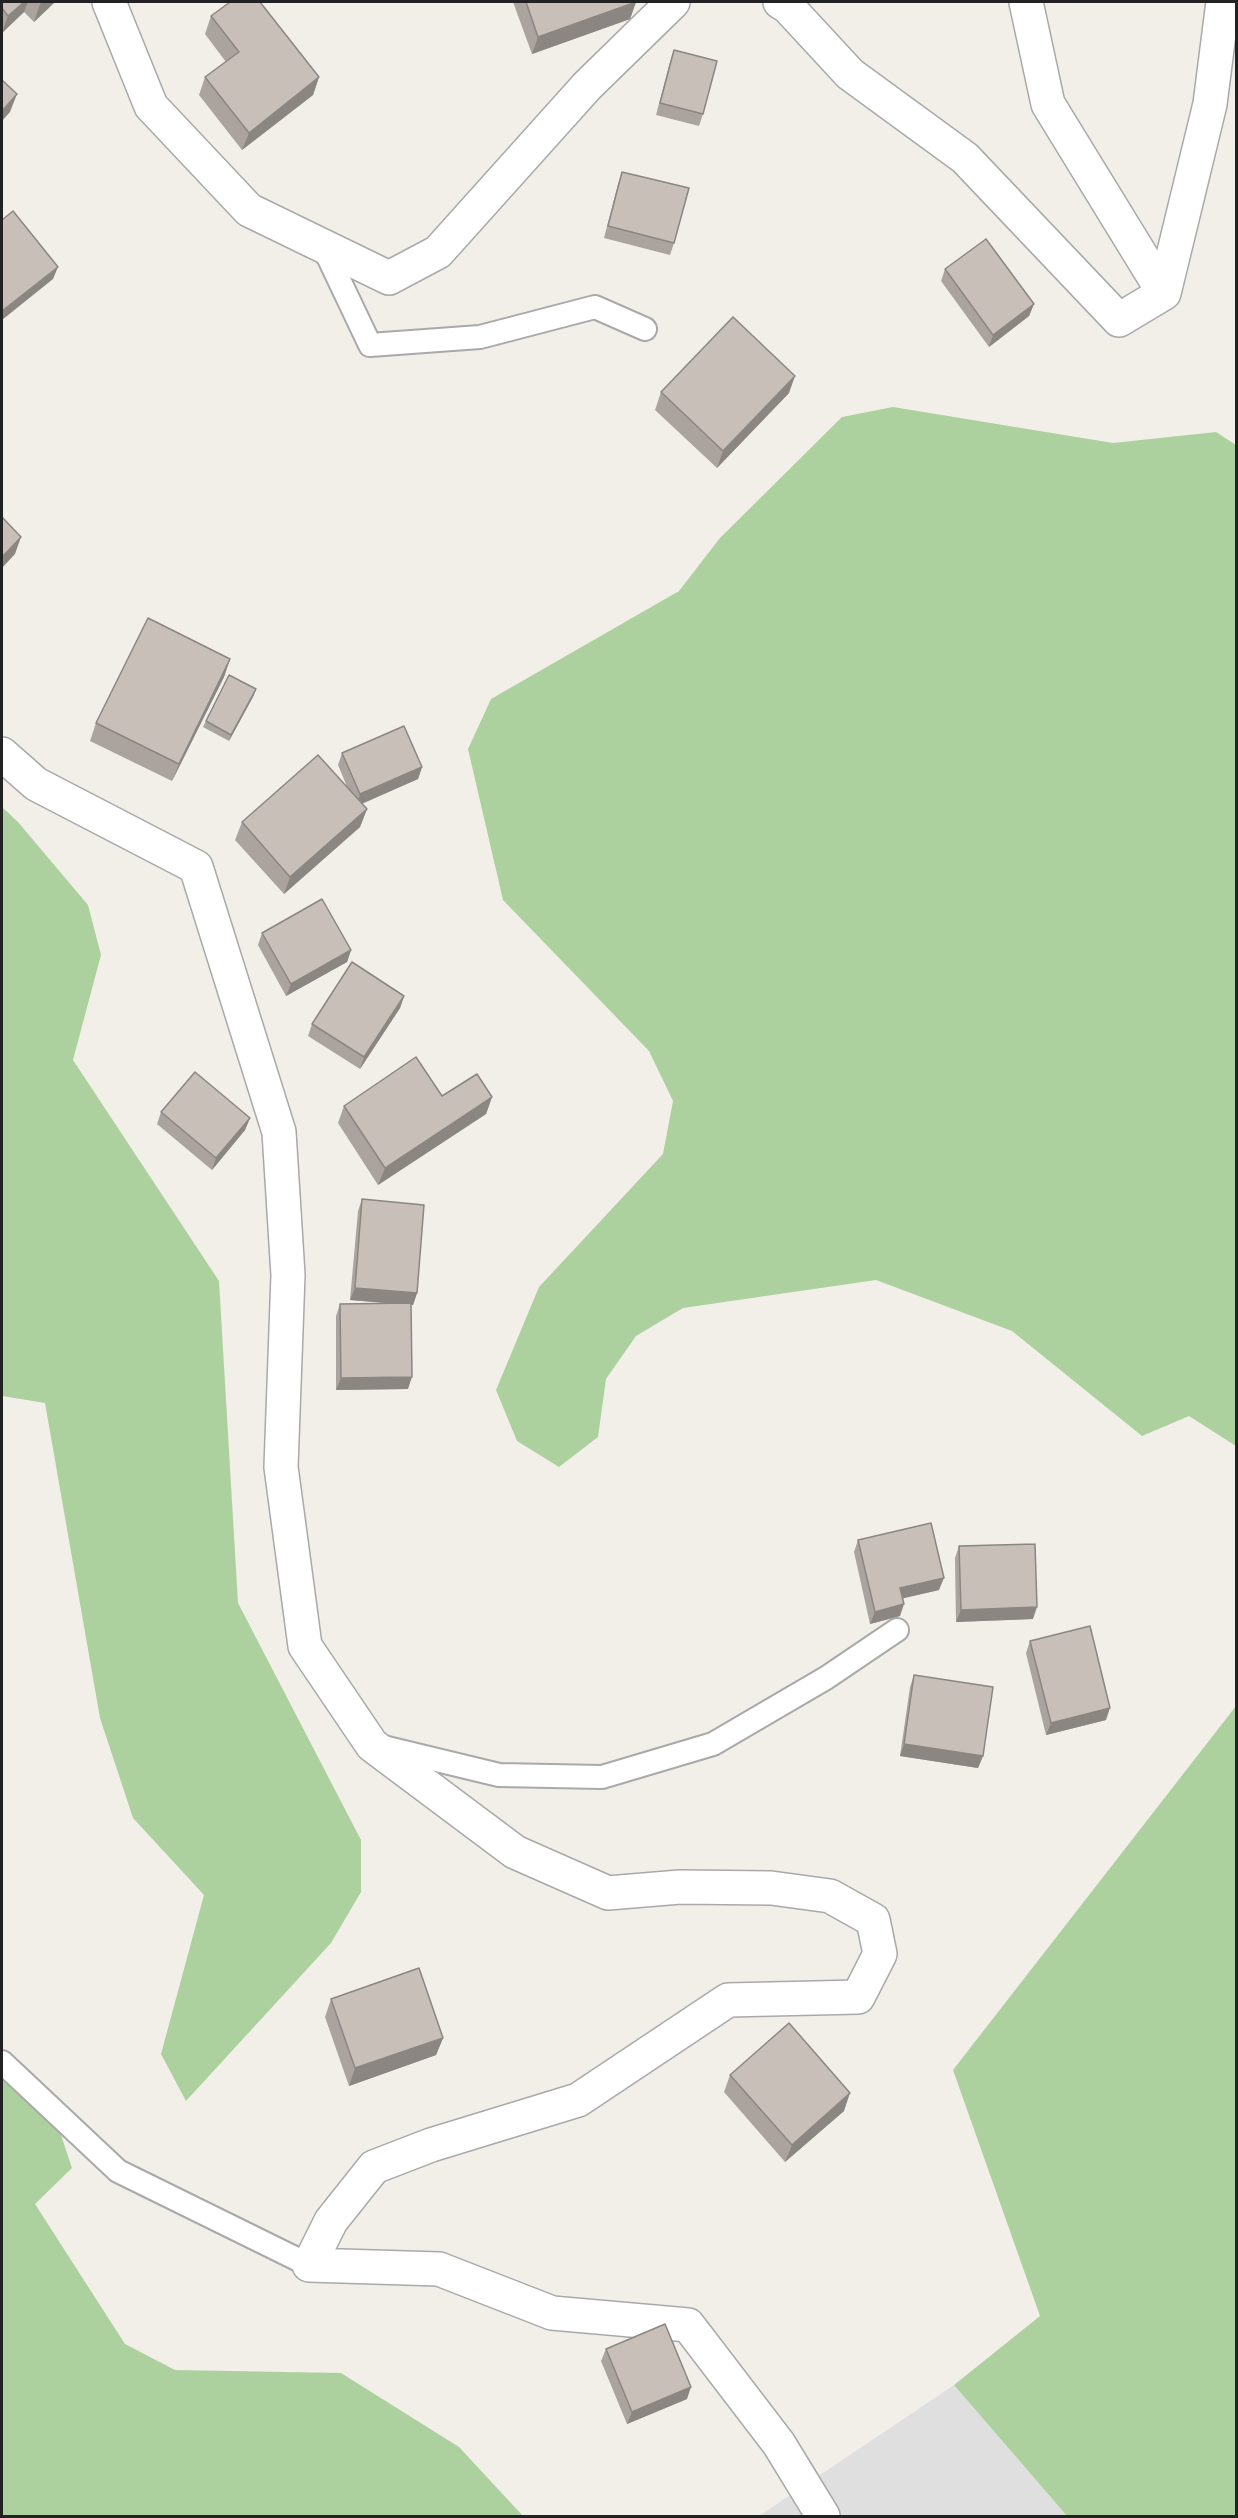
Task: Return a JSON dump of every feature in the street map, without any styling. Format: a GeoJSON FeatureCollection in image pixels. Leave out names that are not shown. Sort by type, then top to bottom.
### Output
{"type":"FeatureCollection","features":[{"type":"Feature","properties":{"kind":"street"},"geometry":{"type":"LineString","coordinates":[[110,2],[151,106],[249,210],[389,278],[438,252],[587,86],[673,2]]}},
{"type":"Feature","properties":{"kind":"street"},"geometry":{"type":"LineString","coordinates":[[780,2],[788,7],[850,74],[965,158],[1119,320],[1164,293],[1210,104],[1223,2]]}},
{"type":"Feature","properties":{"kind":"street"},"geometry":{"type":"LineString","coordinates":[[1026,2],[1048,104],[1164,293]]}},
{"type":"Feature","properties":{"kind":"street"},"geometry":{"type":"LineString","coordinates":[[2,754],[36,784],[196,867],[279,1132],[288,1275],[281,1467],[305,1646],[372,1745],[516,1852],[608,1893],[680,1887],[771,1888],[830,1896],[873,1920],[880,1954],[858,1997],[728,2000],[578,2100],[432,2145],[374,2167],[331,2221],[309,2265],[439,2268],[552,2313],[688,2325],[779,2444],[823,2517]]}},
{"type":"Feature","properties":{"kind":"lane"},"geometry":{"type":"LineString","coordinates":[[323,246],[370,345],[480,337],[595,307],[645,329]]}},
{"type":"Feature","properties":{"kind":"lane"},"geometry":{"type":"LineString","coordinates":[[372,1745],[499,1775],[602,1777],[713,1744],[826,1678],[897,1630]]}},
{"type":"Feature","properties":{"kind":"lane"},"geometry":{"type":"LineString","coordinates":[[2,2062],[118,2171],[309,2265]]}},
{"type":"Feature","properties":{"kind":"shaded area"},"geometry":{"type":"Polygon","coordinates":[[[954,2385],[1067,2516],[759,2516],[954,2385]]]}},
{"type":"Feature","properties":{"kind":"green space"},"geometry":{"type":"Polygon","coordinates":[[[893,407],[1113,443],[1216,432],[1236,445],[1236,1446],[1189,1416],[1142,1436],[1012,1331],[876,1280],[683,1308],[636,1336],[606,1379],[598,1437],[559,1467],[517,1441],[496,1390],[539,1287],[663,1154],[673,1101],[649,1051],[503,900],[468,749],[491,699],[679,591],[720,538],[842,417],[893,407]]]}},
{"type":"Feature","properties":{"kind":"green space"},"geometry":{"type":"Polygon","coordinates":[[[2,807],[18,822],[88,905],[101,955],[73,1060],[219,1281],[238,1603],[361,1840],[361,1892],[331,1943],[186,2101],[161,2054],[204,1895],[133,1818],[100,1718],[45,1403],[2,1396],[2,807]]]}},
{"type":"Feature","properties":{"kind":"green space"},"geometry":{"type":"Polygon","coordinates":[[[1236,1706],[1236,2516],[1067,2516],[954,2385],[1040,2316],[953,2070],[1236,1706]]]}},
{"type":"Feature","properties":{"kind":"green space"},"geometry":{"type":"Polygon","coordinates":[[[2,2080],[55,2117],[72,2168],[35,2204],[125,2344],[175,2370],[341,2373],[459,2447],[523,2516],[2,2516],[2,2080]]]}},
{"type":"Feature","properties":{"kind":"building"},"geometry":{"type":"Polygon","coordinates":[[[2,2],[24,2],[8,16],[2,8],[2,2]]]}},
{"type":"Feature","properties":{"kind":"building"},"geometry":{"type":"Polygon","coordinates":[[[230,2],[260,2],[319,77],[249,133],[205,77],[239,52],[211,16],[230,2]]]}},
{"type":"Feature","properties":{"kind":"building"},"geometry":{"type":"Polygon","coordinates":[[[526,2],[636,2],[538,37],[526,2]]]}},
{"type":"Feature","properties":{"kind":"building"},"geometry":{"type":"Polygon","coordinates":[[[674,50],[717,61],[703,114],[660,103],[674,50]]]}},
{"type":"Feature","properties":{"kind":"building"},"geometry":{"type":"Polygon","coordinates":[[[2,80],[17,94],[2,111],[2,80]]]}},
{"type":"Feature","properties":{"kind":"building"},"geometry":{"type":"Polygon","coordinates":[[[622,172],[689,188],[674,243],[608,226],[622,172]]]}},
{"type":"Feature","properties":{"kind":"building"},"geometry":{"type":"Polygon","coordinates":[[[13,211],[58,267],[2,311],[2,220],[13,211]]]}},
{"type":"Feature","properties":{"kind":"building"},"geometry":{"type":"Polygon","coordinates":[[[986,239],[1034,304],[993,335],[945,269],[986,239]]]}},
{"type":"Feature","properties":{"kind":"building"},"geometry":{"type":"Polygon","coordinates":[[[733,317],[795,376],[723,451],[661,392],[733,317]]]}},
{"type":"Feature","properties":{"kind":"building"},"geometry":{"type":"Polygon","coordinates":[[[2,517],[21,537],[2,557],[2,517]]]}},
{"type":"Feature","properties":{"kind":"building"},"geometry":{"type":"Polygon","coordinates":[[[148,618],[230,659],[179,764],[96,723],[148,618]]]}},
{"type":"Feature","properties":{"kind":"building"},"geometry":{"type":"Polygon","coordinates":[[[229,675],[256,689],[231,735],[206,721],[229,675]]]}},
{"type":"Feature","properties":{"kind":"building"},"geometry":{"type":"Polygon","coordinates":[[[404,726],[422,767],[360,794],[342,753],[404,726]]]}},
{"type":"Feature","properties":{"kind":"building"},"geometry":{"type":"Polygon","coordinates":[[[318,755],[367,809],[290,877],[242,822],[318,755]]]}},
{"type":"Feature","properties":{"kind":"building"},"geometry":{"type":"Polygon","coordinates":[[[322,899],[351,950],[291,984],[262,933],[322,899]]]}},
{"type":"Feature","properties":{"kind":"building"},"geometry":{"type":"Polygon","coordinates":[[[352,962],[404,996],[364,1057],[312,1024],[352,962]]]}},
{"type":"Feature","properties":{"kind":"building"},"geometry":{"type":"Polygon","coordinates":[[[416,1057],[442,1096],[477,1074],[492,1097],[385,1168],[344,1106],[416,1057]]]}},
{"type":"Feature","properties":{"kind":"building"},"geometry":{"type":"Polygon","coordinates":[[[195,1072],[250,1118],[216,1158],[161,1112],[195,1072]]]}},
{"type":"Feature","properties":{"kind":"building"},"geometry":{"type":"Polygon","coordinates":[[[362,1199],[424,1205],[417,1293],[355,1288],[362,1199]]]}},
{"type":"Feature","properties":{"kind":"building"},"geometry":{"type":"Polygon","coordinates":[[[411,1303],[412,1377],[341,1378],[340,1304],[411,1303]]]}},
{"type":"Feature","properties":{"kind":"building"},"geometry":{"type":"Polygon","coordinates":[[[931,1523],[944,1578],[900,1588],[904,1604],[875,1612],[858,1540],[931,1523]]]}},
{"type":"Feature","properties":{"kind":"building"},"geometry":{"type":"Polygon","coordinates":[[[1035,1544],[1037,1607],[961,1610],[959,1546],[1035,1544]]]}},
{"type":"Feature","properties":{"kind":"building"},"geometry":{"type":"Polygon","coordinates":[[[1090,1626],[1110,1708],[1051,1723],[1030,1641],[1090,1626]]]}},
{"type":"Feature","properties":{"kind":"building"},"geometry":{"type":"Polygon","coordinates":[[[914,1675],[993,1687],[983,1756],[904,1744],[914,1675]]]}},
{"type":"Feature","properties":{"kind":"building"},"geometry":{"type":"Polygon","coordinates":[[[419,1968],[443,2038],[355,2068],[331,1999],[419,1968]]]}},
{"type":"Feature","properties":{"kind":"building"},"geometry":{"type":"Polygon","coordinates":[[[789,2023],[850,2093],[792,2145],[730,2075],[789,2023]]]}},
{"type":"Feature","properties":{"kind":"building"},"geometry":{"type":"Polygon","coordinates":[[[665,2324],[691,2387],[632,2412],[606,2349],[665,2324]]]}}]}
